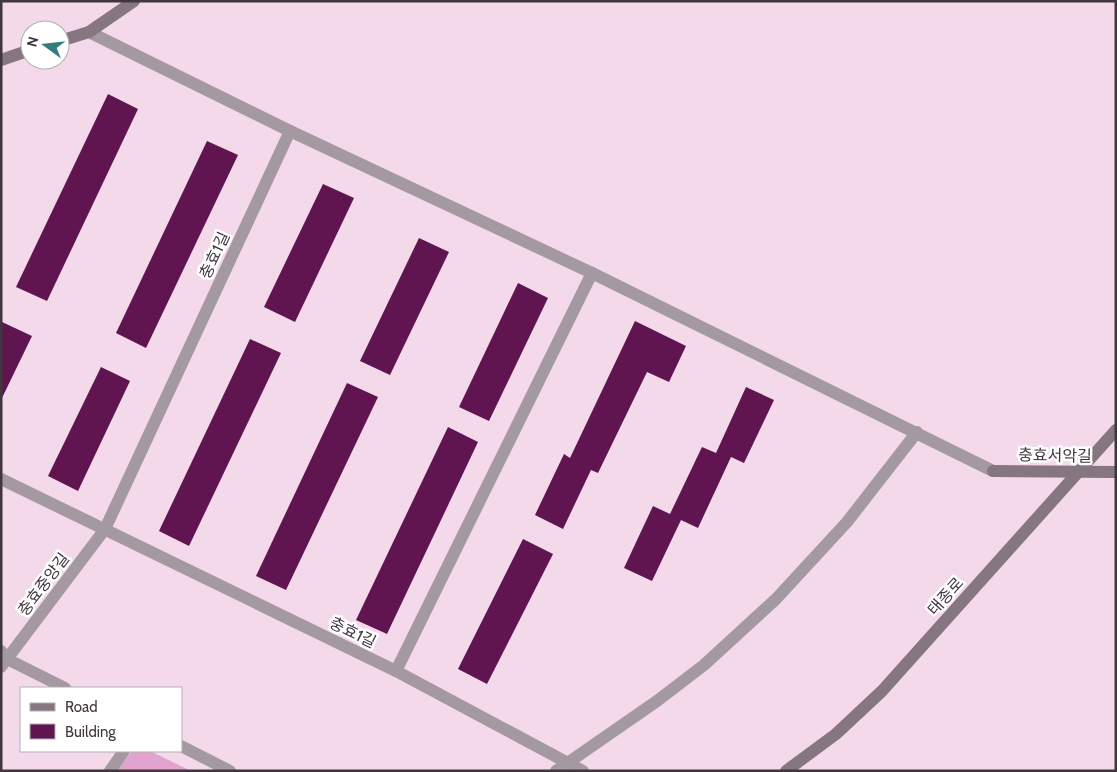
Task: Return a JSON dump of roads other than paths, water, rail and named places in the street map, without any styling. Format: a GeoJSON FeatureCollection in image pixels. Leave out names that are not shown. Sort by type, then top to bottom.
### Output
{"type":"FeatureCollection","features":[{"type":"Feature","properties":{"kind":"street"},"geometry":{"type":"LineString","coordinates":[[70,38],[88,32],[134,1]]}},
{"type":"Feature","properties":{"kind":"street"},"geometry":{"type":"LineString","coordinates":[[88,32],[592,273],[917,432],[848,522],[776,599],[704,665],[556,771]]}},
{"type":"Feature","properties":{"kind":"street"},"geometry":{"type":"LineString","coordinates":[[1,60],[20,53]]}},
{"type":"Feature","properties":{"kind":"street","name":"충효1길"},"geometry":{"type":"LineString","coordinates":[[105,529],[290,130]]}},
{"type":"Feature","properties":{"kind":"street"},"geometry":{"type":"LineString","coordinates":[[396,671],[592,273]]}},
{"type":"Feature","properties":{"kind":"street","name":"태종로"},"geometry":{"type":"LineString","coordinates":[[786,771],[836,734],[882,691],[1116,430]]}},
{"type":"Feature","properties":{"kind":"street","name":"충효서악길"},"geometry":{"type":"LineString","coordinates":[[917,432],[993,471],[1116,472]]}},
{"type":"Feature","properties":{"kind":"street","name":"충효1길"},"geometry":{"type":"LineString","coordinates":[[1,479],[396,671],[583,771]]}},
{"type":"Feature","properties":{"kind":"street","name":"충효중앙길"},"geometry":{"type":"LineString","coordinates":[[3,659],[105,529]]}},
{"type":"Feature","properties":{"kind":"street"},"geometry":{"type":"LineString","coordinates":[[3,659],[63,687]]}},
{"type":"Feature","properties":{"kind":"street"},"geometry":{"type":"LineString","coordinates":[[182,747],[230,771]]}},
{"type":"Feature","properties":{"kind":"street"},"geometry":{"type":"LineString","coordinates":[[110,771],[123,752]]}}]}
